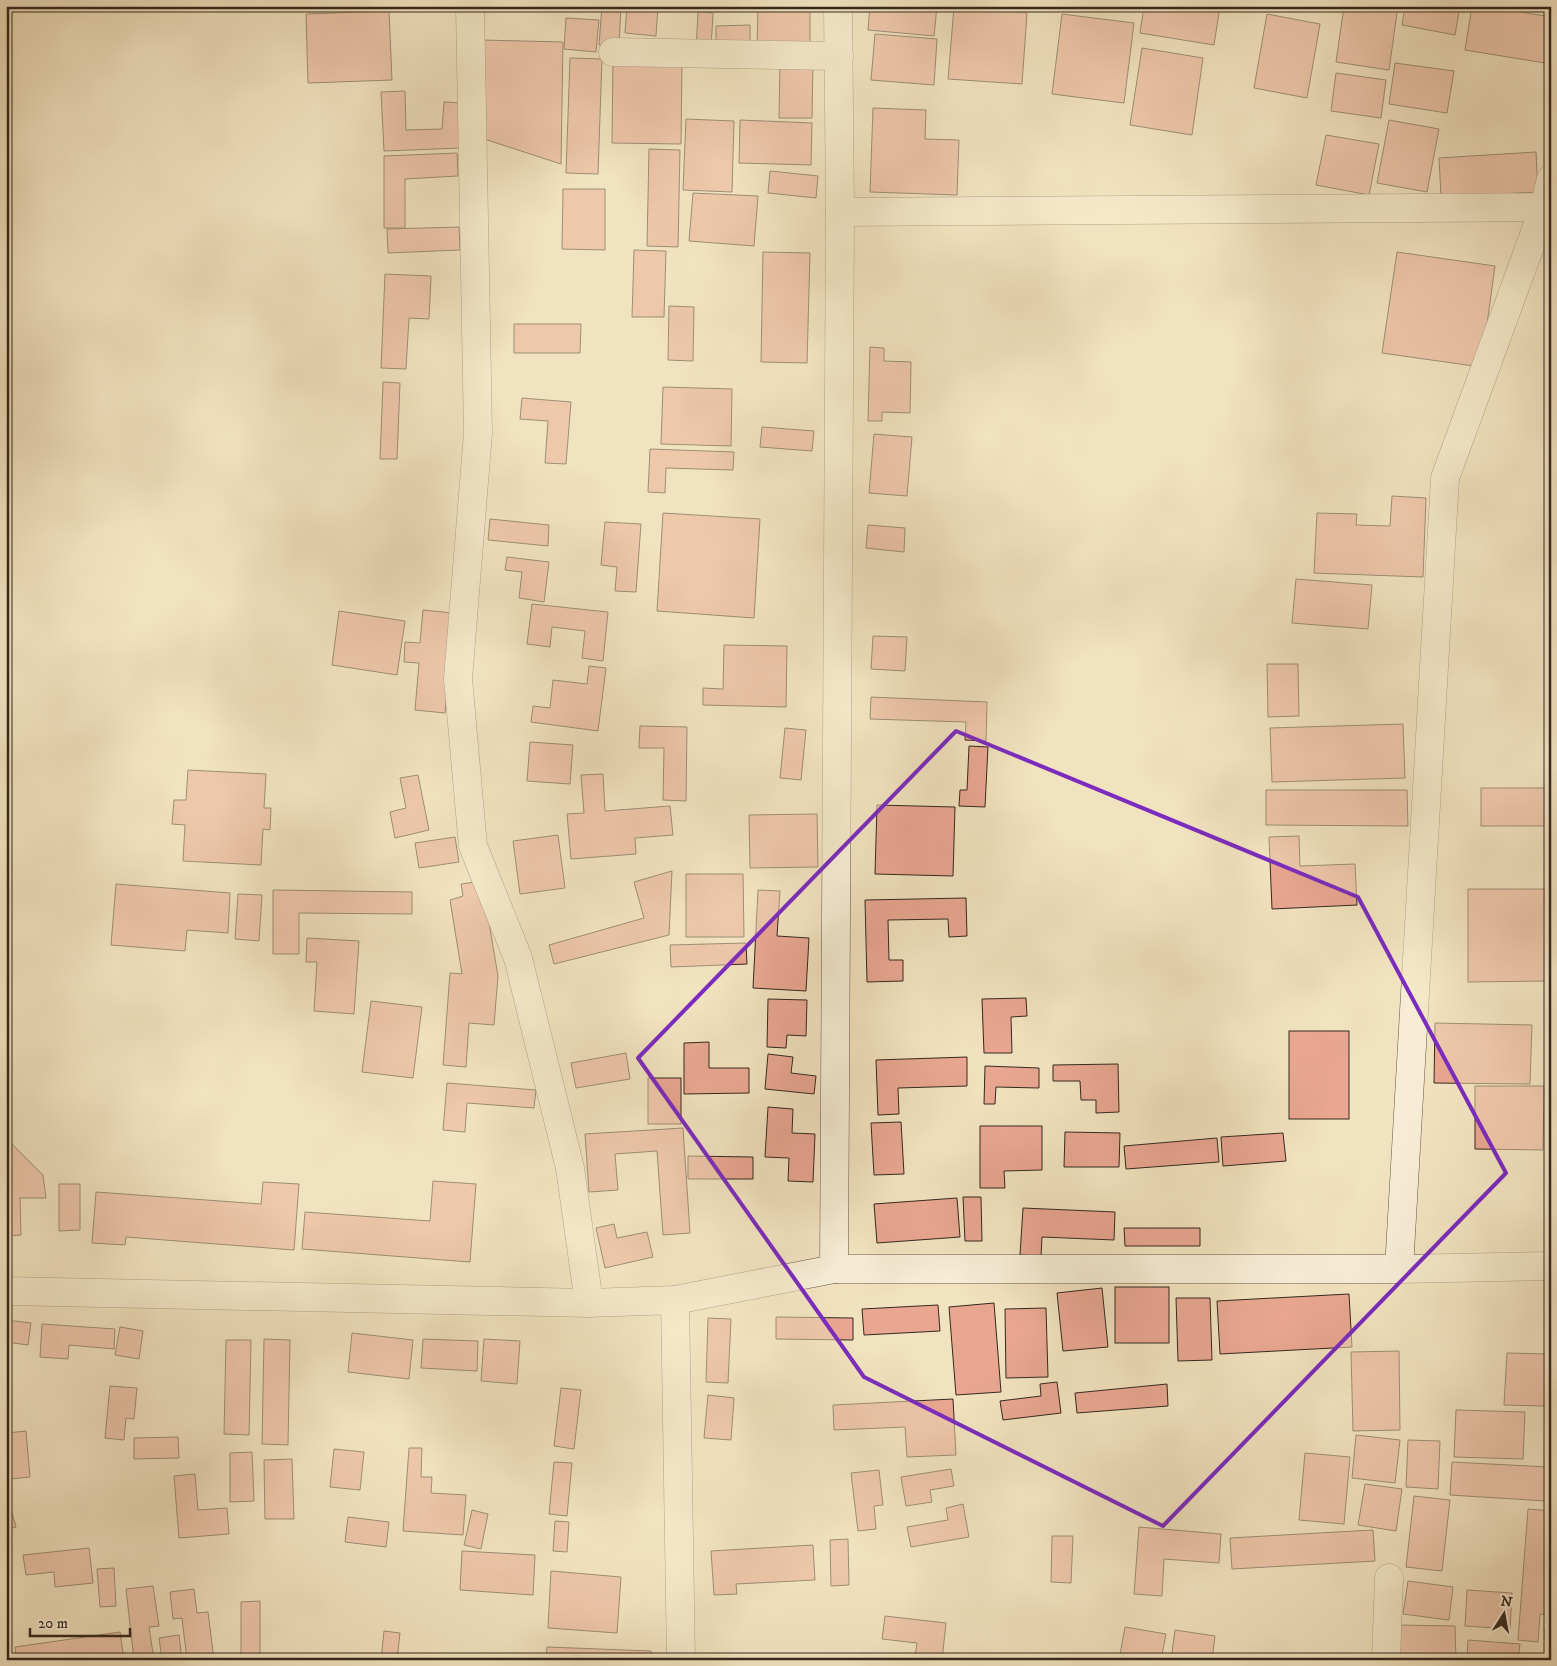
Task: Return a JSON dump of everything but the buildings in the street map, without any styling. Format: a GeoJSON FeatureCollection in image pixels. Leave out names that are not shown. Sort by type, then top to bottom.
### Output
{"type":"FeatureCollection","features":[{"type":"Feature","properties":{"kind":"street"},"geometry":{"type":"LineString","coordinates":[[470,6],[478,433],[458,679],[473,846],[518,958],[570,1168],[588,1303]]}},
{"type":"Feature","properties":{"kind":"street"},"geometry":{"type":"LineString","coordinates":[[834,1269],[840,212],[838,6]]}},
{"type":"Feature","properties":{"kind":"street"},"geometry":{"type":"LineString","coordinates":[[612,52],[839,56]]}},
{"type":"Feature","properties":{"kind":"street"},"geometry":{"type":"LineString","coordinates":[[1399,1269],[1445,478],[1548,208],[1551,179]]}},
{"type":"Feature","properties":{"kind":"street"},"geometry":{"type":"LineString","coordinates":[[840,212],[1548,208]]}},
{"type":"Feature","properties":{"kind":"street"},"geometry":{"type":"LineString","coordinates":[[6,1291],[588,1303],[675,1300],[834,1269],[1399,1269],[1551,1266]]}},
{"type":"Feature","properties":{"kind":"street"},"geometry":{"type":"LineString","coordinates":[[675,1300],[681,1660]]}},
{"type":"Feature","properties":{"kind":"street"},"geometry":{"type":"LineString","coordinates":[[1386,1660],[1389,1578]]}},
{"type":"Feature","properties":{"kind":"highlighted area"},"geometry":{"type":"Polygon","coordinates":[[[956,731],[1358,897],[1506,1173],[1163,1526],[864,1377],[638,1058],[956,731]]]}}]}
